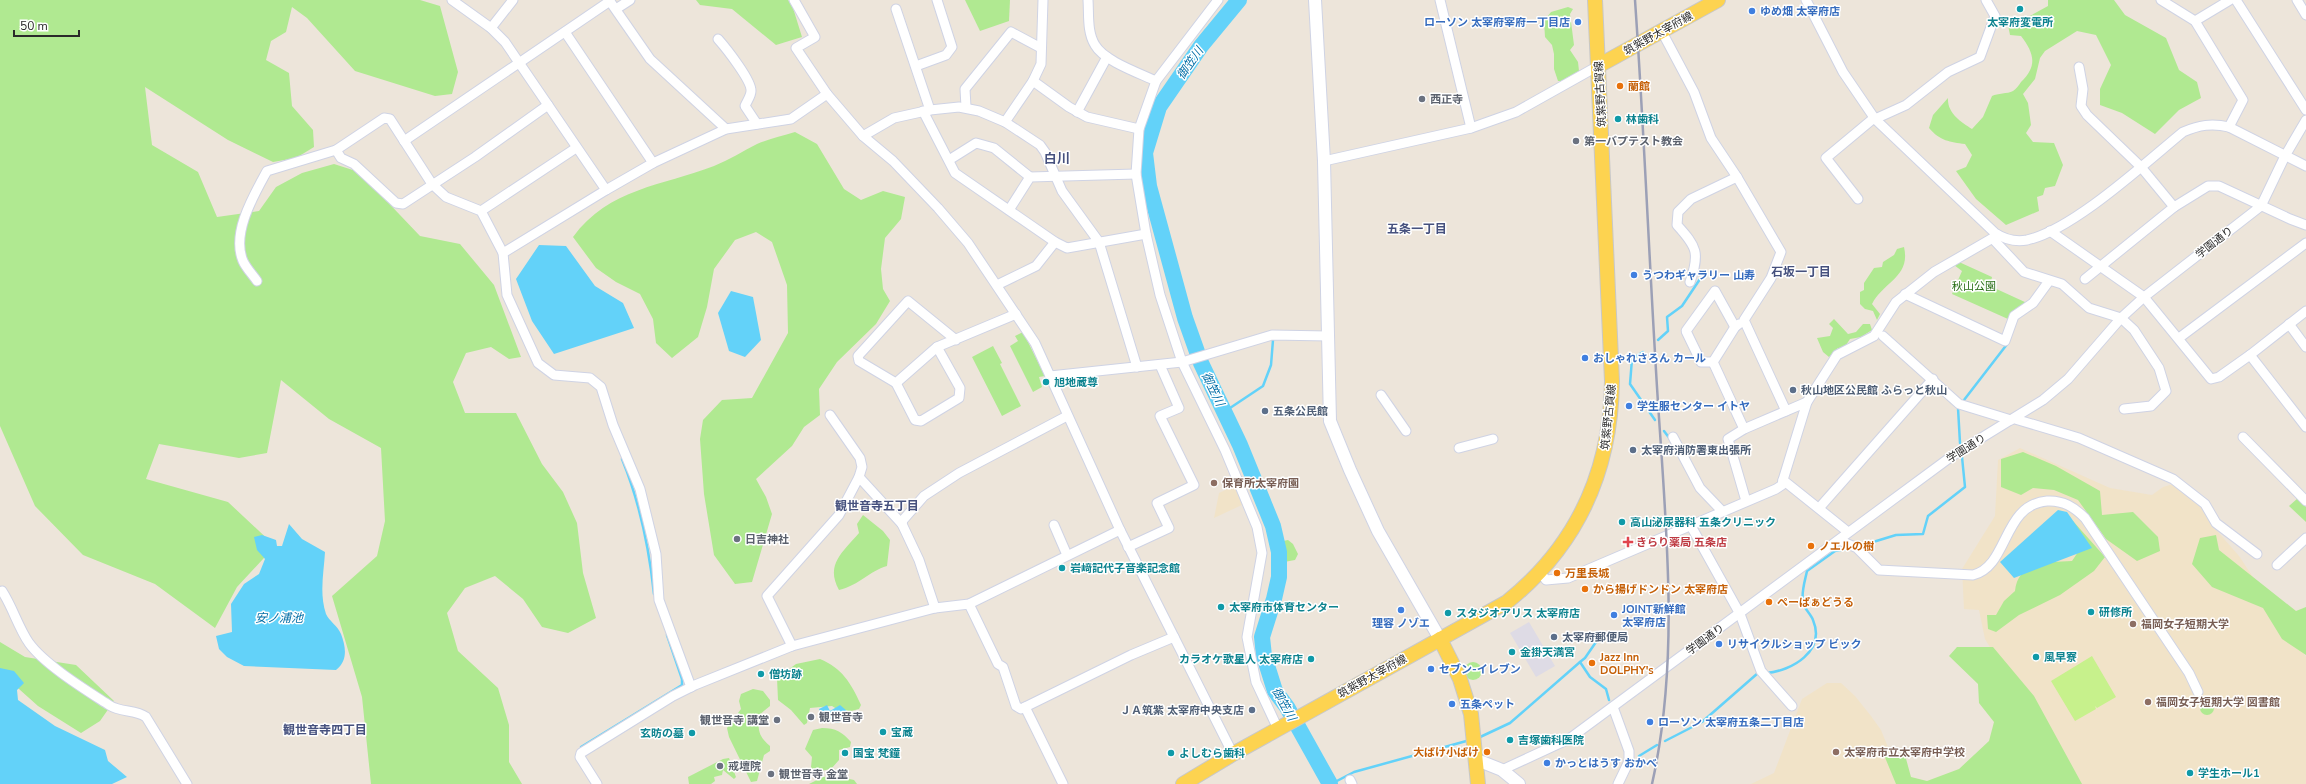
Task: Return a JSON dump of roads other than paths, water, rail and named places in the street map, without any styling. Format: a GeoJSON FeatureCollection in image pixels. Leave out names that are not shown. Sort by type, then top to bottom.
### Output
{"type":"FeatureCollection","features":[{"type":"Feature","properties":{"kind":"main road","name":"筑紫野古賀線"},"geometry":{"type":"LineString","coordinates":[[1440,639],[1507,602],[1540,572],[1565,541],[1589,499],[1606,448],[1612,403],[1595,0]]}},
{"type":"Feature","properties":{"kind":"main road","name":"筑紫野太宰府線"},"geometry":{"type":"LineString","coordinates":[[1598,66],[1718,0]]}},
{"type":"Feature","properties":{"kind":"main road","name":"筑紫野太宰府線"},"geometry":{"type":"LineString","coordinates":[[1279,728],[1440,639]]}},
{"type":"Feature","properties":{"kind":"main road"},"geometry":{"type":"LineString","coordinates":[[1440,639],[1460,678],[1471,714],[1475,738],[1478,784]]}},
{"type":"Feature","properties":{"kind":"main road"},"geometry":{"type":"LineString","coordinates":[[1187,783],[1233,754],[1279,728]]}},
{"type":"Feature","properties":{"kind":"street"},"geometry":{"type":"LineString","coordinates":[[452,0],[491,28],[505,42],[606,190]]}},
{"type":"Feature","properties":{"kind":"street"},"geometry":{"type":"LineString","coordinates":[[491,28],[513,0]]}},
{"type":"Feature","properties":{"kind":"street"},"geometry":{"type":"LineString","coordinates":[[616,9],[630,0]]}},
{"type":"Feature","properties":{"kind":"street"},"geometry":{"type":"LineString","coordinates":[[794,0],[815,37],[796,48],[827,94],[863,136],[893,161],[938,208],[968,243],[1035,343],[1066,416],[1128,547],[1233,754]]}},
{"type":"Feature","properties":{"kind":"street"},"geometry":{"type":"LineString","coordinates":[[916,66],[946,55],[952,47],[937,0]]}},
{"type":"Feature","properties":{"kind":"street"},"geometry":{"type":"LineString","coordinates":[[1005,122],[1033,81],[1041,64],[1043,0]]}},
{"type":"Feature","properties":{"kind":"street"},"geometry":{"type":"LineString","coordinates":[[1088,0],[1091,36],[1095,46],[1107,57],[1156,81]]}},
{"type":"Feature","properties":{"kind":"street"},"geometry":{"type":"LineString","coordinates":[[1218,0],[1156,81],[1139,129],[1136,174],[1146,234],[1160,295],[1184,361],[1225,450],[1257,526],[1262,553],[1247,637],[1256,682],[1279,728]]}},
{"type":"Feature","properties":{"kind":"street"},"geometry":{"type":"LineString","coordinates":[[1315,0],[1324,161],[1329,412],[1332,430],[1378,531],[1440,639]]}},
{"type":"Feature","properties":{"kind":"street"},"geometry":{"type":"LineString","coordinates":[[1440,0],[1471,128]]}},
{"type":"Feature","properties":{"kind":"street"},"geometry":{"type":"LineString","coordinates":[[1806,0],[1843,72],[1875,118],[1995,237],[2024,272],[2062,284],[2089,308],[2121,318],[2134,330],[2159,368],[2166,391],[2151,406],[2124,409]]}},
{"type":"Feature","properties":{"kind":"street"},"geometry":{"type":"LineString","coordinates":[[1858,199],[1826,158],[1875,118],[1906,105],[1948,72],[1980,57],[1995,16],[1986,0]]}},
{"type":"Feature","properties":{"kind":"street"},"geometry":{"type":"LineString","coordinates":[[2160,0],[2196,21],[2243,100],[2229,127]]}},
{"type":"Feature","properties":{"kind":"street"},"geometry":{"type":"LineString","coordinates":[[2196,21],[2230,0]]}},
{"type":"Feature","properties":{"kind":"street"},"geometry":{"type":"LineString","coordinates":[[2236,0],[2306,110]]}},
{"type":"Feature","properties":{"kind":"street"},"geometry":{"type":"LineString","coordinates":[[2297,0],[2306,15]]}},
{"type":"Feature","properties":{"kind":"street"},"geometry":{"type":"LineString","coordinates":[[404,141],[520,64],[609,1],[650,59],[726,129]]}},
{"type":"Feature","properties":{"kind":"street"},"geometry":{"type":"LineString","coordinates":[[896,9],[916,66],[926,111],[955,173],[960,178],[1055,242],[1067,248],[1146,234]]}},
{"type":"Feature","properties":{"kind":"street"},"geometry":{"type":"LineString","coordinates":[[1661,30],[1694,92],[1710,138],[1737,177],[1781,252],[1771,278],[1744,320],[1735,327],[1713,362]]}},
{"type":"Feature","properties":{"kind":"street"},"geometry":{"type":"LineString","coordinates":[[565,32],[653,163]]}},
{"type":"Feature","properties":{"kind":"street"},"geometry":{"type":"LineString","coordinates":[[966,107],[965,88],[1011,32],[1041,48]]}},
{"type":"Feature","properties":{"kind":"street"},"geometry":{"type":"LineString","coordinates":[[718,39],[728,51],[750,86],[751,94],[745,106],[757,124]]}},
{"type":"Feature","properties":{"kind":"street"},"geometry":{"type":"LineString","coordinates":[[1077,112],[1107,57]]}},
{"type":"Feature","properties":{"kind":"street"},"geometry":{"type":"LineString","coordinates":[[1324,161],[1471,128],[1516,112],[1598,66]]}},
{"type":"Feature","properties":{"kind":"street"},"geometry":{"type":"LineString","coordinates":[[2079,67],[2083,89],[2081,106],[2087,115],[2141,167],[2174,207]]}},
{"type":"Feature","properties":{"kind":"street"},"geometry":{"type":"LineString","coordinates":[[1033,81],[1077,112],[1087,116],[1139,129]]}},
{"type":"Feature","properties":{"kind":"street"},"geometry":{"type":"LineString","coordinates":[[503,253],[653,163],[726,129],[791,119],[827,94]]}},
{"type":"Feature","properties":{"kind":"street"},"geometry":{"type":"LineString","coordinates":[[336,150],[341,158],[354,164],[396,204],[403,204],[475,157],[548,105]]}},
{"type":"Feature","properties":{"kind":"street"},"geometry":{"type":"LineString","coordinates":[[863,136],[889,120],[926,111],[966,107],[1005,122],[1040,146],[1069,202],[1100,242],[1137,367]]}},
{"type":"Feature","properties":{"kind":"street"},"geometry":{"type":"LineString","coordinates":[[257,281],[243,261],[240,244],[246,211],[267,171],[336,150],[384,118],[390,119],[432,184],[446,197],[481,211],[503,253],[505,288],[538,363],[554,375],[590,378],[598,382],[604,392],[613,425],[640,489],[656,554],[659,600],[691,687]]}},
{"type":"Feature","properties":{"kind":"street","name":"学園通り"},"geometry":{"type":"LineString","coordinates":[[1502,770],[1569,739],[1952,456],[2013,420],[2043,400],[2068,379],[2121,318],[2144,296],[2261,206],[2284,156],[2306,120]]}},
{"type":"Feature","properties":{"kind":"street"},"geometry":{"type":"LineString","coordinates":[[1540,572],[1546,580],[1568,578],[1746,501],[1776,490],[1783,480],[1807,402],[1837,355],[1874,336],[1890,309],[1905,294],[1934,272],[1995,237],[2020,240],[2050,231],[2093,204],[2183,132],[2194,127],[2218,125],[2229,127],[2306,166]]}},
{"type":"Feature","properties":{"kind":"street"},"geometry":{"type":"LineString","coordinates":[[949,160],[976,144],[994,148],[1030,177],[1136,174]]}},
{"type":"Feature","properties":{"kind":"street"},"geometry":{"type":"LineString","coordinates":[[481,211],[576,148]]}},
{"type":"Feature","properties":{"kind":"street"},"geometry":{"type":"LineString","coordinates":[[1009,210],[1030,177]]}},
{"type":"Feature","properties":{"kind":"street"},"geometry":{"type":"LineString","coordinates":[[1690,282],[1697,255],[1692,242],[1677,225],[1678,212],[1682,206],[1691,199],[1737,177]]}},
{"type":"Feature","properties":{"kind":"street"},"geometry":{"type":"LineString","coordinates":[[2085,279],[2174,207],[2208,186],[2220,186],[2261,206],[2306,225]]}},
{"type":"Feature","properties":{"kind":"street"},"geometry":{"type":"LineString","coordinates":[[2050,231],[2099,267],[2144,296],[2209,377],[2213,379],[2219,377],[2250,355],[2306,311]]}},
{"type":"Feature","properties":{"kind":"street"},"geometry":{"type":"LineString","coordinates":[[997,285],[1036,266],[1055,242]]}},
{"type":"Feature","properties":{"kind":"street"},"geometry":{"type":"LineString","coordinates":[[2179,338],[2306,242]]}},
{"type":"Feature","properties":{"kind":"street"},"geometry":{"type":"LineString","coordinates":[[1905,294],[2005,342],[2014,316],[2033,303],[2050,281]]}},
{"type":"Feature","properties":{"kind":"street"},"geometry":{"type":"LineString","coordinates":[[1713,362],[1701,362],[1686,331],[1715,291],[1735,327]]}},
{"type":"Feature","properties":{"kind":"street"},"geometry":{"type":"LineString","coordinates":[[938,348],[960,388],[959,398],[921,421],[915,420],[896,383],[859,361],[858,356],[908,302],[956,340]]}},
{"type":"Feature","properties":{"kind":"street"},"geometry":{"type":"LineString","coordinates":[[896,383],[938,348],[1016,314]]}},
{"type":"Feature","properties":{"kind":"street"},"geometry":{"type":"LineString","coordinates":[[1744,320],[1786,411]]}},
{"type":"Feature","properties":{"kind":"street"},"geometry":{"type":"LineString","coordinates":[[2289,324],[2306,347]]}},
{"type":"Feature","properties":{"kind":"street"},"geometry":{"type":"LineString","coordinates":[[1050,376],[1160,365],[1184,361],[1272,335],[1328,336]]}},
{"type":"Feature","properties":{"kind":"street"},"geometry":{"type":"LineString","coordinates":[[1883,336],[1933,379],[1959,404],[2079,438],[2173,479],[2205,504],[2216,524],[2257,554]]}},
{"type":"Feature","properties":{"kind":"street"},"geometry":{"type":"LineString","coordinates":[[2250,355],[2306,427]]}},
{"type":"Feature","properties":{"kind":"street"},"geometry":{"type":"LineString","coordinates":[[1713,362],[1744,429]]}},
{"type":"Feature","properties":{"kind":"street"},"geometry":{"type":"LineString","coordinates":[[1128,547],[1169,528],[1158,503],[1194,485],[1160,416],[1179,408],[1160,365]]}},
{"type":"Feature","properties":{"kind":"street"},"geometry":{"type":"LineString","coordinates":[[1820,507],[1933,379]]}},
{"type":"Feature","properties":{"kind":"street"},"geometry":{"type":"LineString","coordinates":[[1381,395],[1406,431]]}},
{"type":"Feature","properties":{"kind":"street"},"geometry":{"type":"LineString","coordinates":[[1746,501],[1728,439],[1744,429],[1807,402]]}},
{"type":"Feature","properties":{"kind":"street"},"geometry":{"type":"LineString","coordinates":[[792,646],[767,596],[839,515],[859,477],[862,462],[830,414]]}},
{"type":"Feature","properties":{"kind":"street"},"geometry":{"type":"LineString","coordinates":[[902,524],[924,496],[959,473],[1066,416]]}},
{"type":"Feature","properties":{"kind":"street"},"geometry":{"type":"LineString","coordinates":[[1673,437],[1700,488],[1722,512]]}},
{"type":"Feature","properties":{"kind":"street"},"geometry":{"type":"LineString","coordinates":[[2243,438],[2306,501]]}},
{"type":"Feature","properties":{"kind":"street"},"geometry":{"type":"LineString","coordinates":[[1459,448],[1493,439]]}},
{"type":"Feature","properties":{"kind":"street"},"geometry":{"type":"LineString","coordinates":[[859,477],[902,524],[919,560],[935,608]]}},
{"type":"Feature","properties":{"kind":"street"},"geometry":{"type":"LineString","coordinates":[[1783,480],[1820,507],[1848,532]]}},
{"type":"Feature","properties":{"kind":"street"},"geometry":{"type":"LineString","coordinates":[[1838,540],[1856,548],[1879,570],[1973,575],[1981,573],[1990,565],[2012,525],[2023,512],[2038,502],[2062,502],[2079,512],[2085,518],[2189,673],[2198,692]]}},
{"type":"Feature","properties":{"kind":"street"},"geometry":{"type":"LineString","coordinates":[[1054,525],[1067,555]]}},
{"type":"Feature","properties":{"kind":"street"},"geometry":{"type":"LineString","coordinates":[[1691,526],[1740,614],[1762,671],[1792,706]]}},
{"type":"Feature","properties":{"kind":"street"},"geometry":{"type":"LineString","coordinates":[[597,784],[580,757],[580,753],[673,696],[691,687],[792,646],[935,608],[969,604],[1120,530]]}},
{"type":"Feature","properties":{"kind":"street"},"geometry":{"type":"LineString","coordinates":[[2277,565],[2306,538]]}},
{"type":"Feature","properties":{"kind":"street"},"geometry":{"type":"LineString","coordinates":[[2,592],[28,642],[55,668],[111,707],[123,711],[138,711],[146,717],[187,784]]}},
{"type":"Feature","properties":{"kind":"street"},"geometry":{"type":"LineString","coordinates":[[969,604],[998,664],[1003,667],[1016,706],[1021,709],[1131,655],[1174,637]]}},
{"type":"Feature","properties":{"kind":"street"},"geometry":{"type":"LineString","coordinates":[[1025,707],[1063,784]]}},
{"type":"Feature","properties":{"kind":"street"},"geometry":{"type":"LineString","coordinates":[[1613,707],[1630,751],[1630,761],[1618,784]]}},
{"type":"Feature","properties":{"kind":"street"},"geometry":{"type":"LineString","coordinates":[[1469,784],[1477,760],[1502,770],[1519,784]]}},
{"type":"Feature","properties":{"kind":"water"},"geometry":{"type":"Polygon","coordinates":[[[539,245],[566,246],[595,286],[623,303],[634,328],[554,354],[532,321],[516,279],[539,245]]]}},
{"type":"Feature","properties":{"kind":"water"},"geometry":{"type":"Polygon","coordinates":[[[731,291],[753,297],[761,340],[745,357],[729,351],[718,313],[731,291]]]}},
{"type":"Feature","properties":{"kind":"water"},"geometry":{"type":"Polygon","coordinates":[[[2058,510],[2067,512],[2092,548],[2014,578],[2000,562],[2058,510]]]}},
{"type":"Feature","properties":{"kind":"water","name":"安ノ浦池"},"geometry":{"type":"Polygon","coordinates":[[[289,524],[302,539],[325,552],[322,583],[324,606],[327,617],[340,631],[345,649],[343,662],[336,670],[244,666],[227,657],[219,649],[216,636],[232,632],[231,604],[244,584],[259,574],[265,559],[257,550],[254,537],[262,535],[276,540],[277,546],[282,546],[289,524]]]}},
{"type":"Feature","properties":{"kind":"water"},"geometry":{"type":"Polygon","coordinates":[[[0,668],[14,671],[24,683],[17,690],[18,700],[55,726],[105,750],[108,761],[127,777],[112,784],[0,784],[0,668]]]}},
{"type":"Feature","properties":{"kind":"water"},"geometry":{"type":"Polygon","coordinates":[[[827,705],[830,711],[840,705],[847,711],[846,719],[838,723],[821,720],[819,709],[827,705]]]}},
{"type":"Feature","properties":{"kind":"waterway","name":"御笠川"},"geometry":{"type":"LineString","coordinates":[[1239,0],[1201,46],[1159,107],[1145,153],[1149,186],[1185,318],[1201,363],[1240,445],[1273,526],[1279,552],[1279,577],[1262,637],[1264,656],[1275,691],[1287,707],[1330,784]]}},
{"type":"Feature","properties":{"kind":"waterway"},"geometry":{"type":"LineString","coordinates":[[1658,340],[1668,331],[1667,317],[1682,306],[1700,279]]}},
{"type":"Feature","properties":{"kind":"waterway"},"geometry":{"type":"LineString","coordinates":[[1224,412],[1263,386],[1271,365],[1273,340]]}},
{"type":"Feature","properties":{"kind":"waterway"},"geometry":{"type":"LineString","coordinates":[[1964,400],[2008,343]]}},
{"type":"Feature","properties":{"kind":"waterway"},"geometry":{"type":"LineString","coordinates":[[1643,352],[1632,359],[1630,384],[1655,420]]}},
{"type":"Feature","properties":{"kind":"waterway"},"geometry":{"type":"LineString","coordinates":[[1958,408],[1960,443]]}},
{"type":"Feature","properties":{"kind":"waterway"},"geometry":{"type":"LineString","coordinates":[[1664,431],[1670,439]]}},
{"type":"Feature","properties":{"kind":"waterway"},"geometry":{"type":"LineString","coordinates":[[1860,546],[1896,535],[1923,534],[1928,516],[1965,487],[1962,457]]}},
{"type":"Feature","properties":{"kind":"waterway"},"geometry":{"type":"LineString","coordinates":[[622,459],[634,492],[643,525],[654,594]]}},
{"type":"Feature","properties":{"kind":"waterway"},"geometry":{"type":"LineString","coordinates":[[1766,673],[1796,664],[1811,650],[1815,641],[1816,631],[1813,620],[1803,602],[1803,590],[1807,571],[1835,551],[1846,549]]}},
{"type":"Feature","properties":{"kind":"waterway"},"geometry":{"type":"LineString","coordinates":[[581,747],[682,685],[682,679],[667,635]]}},
{"type":"Feature","properties":{"kind":"waterway"},"geometry":{"type":"LineString","coordinates":[[1580,662],[1585,658],[1596,642]]}},
{"type":"Feature","properties":{"kind":"waterway"},"geometry":{"type":"LineString","coordinates":[[1478,738],[1510,723],[1580,662],[1590,677],[1606,689],[1609,700]]}},
{"type":"Feature","properties":{"kind":"waterway"},"geometry":{"type":"LineString","coordinates":[[1665,741],[1702,722],[1758,673]]}},
{"type":"Feature","properties":{"kind":"waterway"},"geometry":{"type":"LineString","coordinates":[[1331,784],[1354,772],[1470,740]]}},
{"type":"Feature","properties":{"kind":"waterway"},"geometry":{"type":"LineString","coordinates":[[1639,756],[1657,745]]}},
{"type":"Feature","properties":{"kind":"railway"},"geometry":{"type":"LineString","coordinates":[[1635,0],[1654,339],[1667,536],[1668,636],[1666,686],[1661,735],[1652,784]]}},
{"type":"Feature","properties":{"kind":"place","name":"太宰府変電所"},"geometry":{"type":"Point","coordinates":[2020,9]}},
{"type":"Feature","properties":{"kind":"place","name":"ゆめ畑 太宰府店"},"geometry":{"type":"Point","coordinates":[1752,11]}},
{"type":"Feature","properties":{"kind":"place","name":"ローソン 太宰府宰府一丁目店"},"geometry":{"type":"Point","coordinates":[1578,22]}},
{"type":"Feature","properties":{"kind":"place","name":"蘭館"},"geometry":{"type":"Point","coordinates":[1620,86]}},
{"type":"Feature","properties":{"kind":"place","name":"西正寺"},"geometry":{"type":"Point","coordinates":[1422,99]}},
{"type":"Feature","properties":{"kind":"place","name":"林歯科"},"geometry":{"type":"Point","coordinates":[1618,119]}},
{"type":"Feature","properties":{"kind":"place","name":"第一バプテスト教会"},"geometry":{"type":"Point","coordinates":[1576,141]}},
{"type":"Feature","properties":{"kind":"place","name":"うつわギャラリー 山寿"},"geometry":{"type":"Point","coordinates":[1634,275]}},
{"type":"Feature","properties":{"kind":"place","name":"おしゃれさろん カール"},"geometry":{"type":"Point","coordinates":[1585,358]}},
{"type":"Feature","properties":{"kind":"place","name":"旭地蔵尊"},"geometry":{"type":"Point","coordinates":[1046,382]}},
{"type":"Feature","properties":{"kind":"place","name":"秋山地区公民館 ふらっと秋山"},"geometry":{"type":"Point","coordinates":[1793,390]}},
{"type":"Feature","properties":{"kind":"place","name":"学生服センター イトヤ"},"geometry":{"type":"Point","coordinates":[1629,406]}},
{"type":"Feature","properties":{"kind":"place","name":"五条公民館"},"geometry":{"type":"Point","coordinates":[1265,411]}},
{"type":"Feature","properties":{"kind":"place","name":"太宰府消防署東出張所"},"geometry":{"type":"Point","coordinates":[1633,450]}},
{"type":"Feature","properties":{"kind":"place","name":"保育所太宰府園"},"geometry":{"type":"Point","coordinates":[1214,483]}},
{"type":"Feature","properties":{"kind":"place","name":"高山泌尿器科 五条クリニック"},"geometry":{"type":"Point","coordinates":[1622,522]}},
{"type":"Feature","properties":{"kind":"place","name":"日吉神社"},"geometry":{"type":"Point","coordinates":[737,539]}},
{"type":"Feature","properties":{"kind":"place","name":"きらり薬局 五条店"},"geometry":{"type":"Point","coordinates":[1628,542]}},
{"type":"Feature","properties":{"kind":"place","name":"ノエルの樹"},"geometry":{"type":"Point","coordinates":[1811,546]}},
{"type":"Feature","properties":{"kind":"place","name":"岩﨑記代子音楽記念館"},"geometry":{"type":"Point","coordinates":[1062,568]}},
{"type":"Feature","properties":{"kind":"place","name":"万里長城"},"geometry":{"type":"Point","coordinates":[1557,573]}},
{"type":"Feature","properties":{"kind":"place","name":"から揚げドンドン 太宰府店"},"geometry":{"type":"Point","coordinates":[1585,589]}},
{"type":"Feature","properties":{"kind":"place","name":"ぺーぱぁどうる"},"geometry":{"type":"Point","coordinates":[1769,602]}},
{"type":"Feature","properties":{"kind":"place","name":"太宰府市体育センター"},"geometry":{"type":"Point","coordinates":[1221,607]}},
{"type":"Feature","properties":{"kind":"place","name":"理容 ノゾエ"},"geometry":{"type":"Point","coordinates":[1401,610]}},
{"type":"Feature","properties":{"kind":"place","name":"研修所"},"geometry":{"type":"Point","coordinates":[2091,612]}},
{"type":"Feature","properties":{"kind":"place","name":"スタジオアリス 太宰府店"},"geometry":{"type":"Point","coordinates":[1448,613]}},
{"type":"Feature","properties":{"kind":"place","name":"JOINT新鮮館 太宰府店"},"geometry":{"type":"Point","coordinates":[1614,615]}},
{"type":"Feature","properties":{"kind":"place","name":"福岡女子短期大学"},"geometry":{"type":"Point","coordinates":[2133,624]}},
{"type":"Feature","properties":{"kind":"place","name":"太宰府郵便局"},"geometry":{"type":"Point","coordinates":[1554,637]}},
{"type":"Feature","properties":{"kind":"place","name":"リサイクルショップ ビック"},"geometry":{"type":"Point","coordinates":[1719,644]}},
{"type":"Feature","properties":{"kind":"place","name":"金掛天満宮"},"geometry":{"type":"Point","coordinates":[1512,652]}},
{"type":"Feature","properties":{"kind":"place","name":"風早寮"},"geometry":{"type":"Point","coordinates":[2036,657]}},
{"type":"Feature","properties":{"kind":"place","name":"カラオケ歌星人 太宰府店"},"geometry":{"type":"Point","coordinates":[1311,659]}},
{"type":"Feature","properties":{"kind":"place","name":"Jazz Inn DOLPHY's"},"geometry":{"type":"Point","coordinates":[1592,663]}},
{"type":"Feature","properties":{"kind":"place","name":"セブン-イレブン"},"geometry":{"type":"Point","coordinates":[1431,669]}},
{"type":"Feature","properties":{"kind":"place","name":"僧坊跡"},"geometry":{"type":"Point","coordinates":[761,674]}},
{"type":"Feature","properties":{"kind":"place","name":"福岡女子短期大学 図書館"},"geometry":{"type":"Point","coordinates":[2148,702]}},
{"type":"Feature","properties":{"kind":"place","name":"五条ペット"},"geometry":{"type":"Point","coordinates":[1452,704]}},
{"type":"Feature","properties":{"kind":"place","name":"ＪＡ筑紫 太宰府中央支店"},"geometry":{"type":"Point","coordinates":[1252,710]}},
{"type":"Feature","properties":{"kind":"place","name":"観世音寺"},"geometry":{"type":"Point","coordinates":[811,717]}},
{"type":"Feature","properties":{"kind":"place","name":"観世音寺 講堂"},"geometry":{"type":"Point","coordinates":[777,720]}},
{"type":"Feature","properties":{"kind":"place","name":"ローソン 太宰府五条二丁目店"},"geometry":{"type":"Point","coordinates":[1650,722]}},
{"type":"Feature","properties":{"kind":"place","name":"宝蔵"},"geometry":{"type":"Point","coordinates":[883,732]}},
{"type":"Feature","properties":{"kind":"place","name":"玄昉の墓"},"geometry":{"type":"Point","coordinates":[692,733]}},
{"type":"Feature","properties":{"kind":"place","name":"吉塚歯科医院"},"geometry":{"type":"Point","coordinates":[1510,740]}},
{"type":"Feature","properties":{"kind":"place","name":"大ばけ小ばけ"},"geometry":{"type":"Point","coordinates":[1487,752]}},
{"type":"Feature","properties":{"kind":"place","name":"太宰府市立太宰府中学校"},"geometry":{"type":"Point","coordinates":[1836,752]}},
{"type":"Feature","properties":{"kind":"place","name":"国宝 梵鐘"},"geometry":{"type":"Point","coordinates":[845,753]}},
{"type":"Feature","properties":{"kind":"place","name":"よしむら歯科"},"geometry":{"type":"Point","coordinates":[1171,753]}},
{"type":"Feature","properties":{"kind":"place","name":"かっとはうす おかべ"},"geometry":{"type":"Point","coordinates":[1547,763]}},
{"type":"Feature","properties":{"kind":"place","name":"戒壇院"},"geometry":{"type":"Point","coordinates":[720,766]}},
{"type":"Feature","properties":{"kind":"place","name":"学生ホール1"},"geometry":{"type":"Point","coordinates":[2190,773]}},
{"type":"Feature","properties":{"kind":"place","name":"観世音寺 金堂"},"geometry":{"type":"Point","coordinates":[771,774]}},
{"type":"Feature","properties":{"kind":"district","name":"白川"},"geometry":{"type":"Point","coordinates":[1057,158]}},
{"type":"Feature","properties":{"kind":"district","name":"五条一丁目"},"geometry":{"type":"Point","coordinates":[1417,229]}},
{"type":"Feature","properties":{"kind":"district","name":"石坂一丁目"},"geometry":{"type":"Point","coordinates":[1801,272]}},
{"type":"Feature","properties":{"kind":"district","name":"観世音寺五丁目"},"geometry":{"type":"Point","coordinates":[877,506]}},
{"type":"Feature","properties":{"kind":"district","name":"観世音寺四丁目"},"geometry":{"type":"Point","coordinates":[325,730]}},
{"type":"Feature","properties":{"kind":"park label","name":"秋山公園"},"geometry":{"type":"Point","coordinates":[1974,286]}}]}
